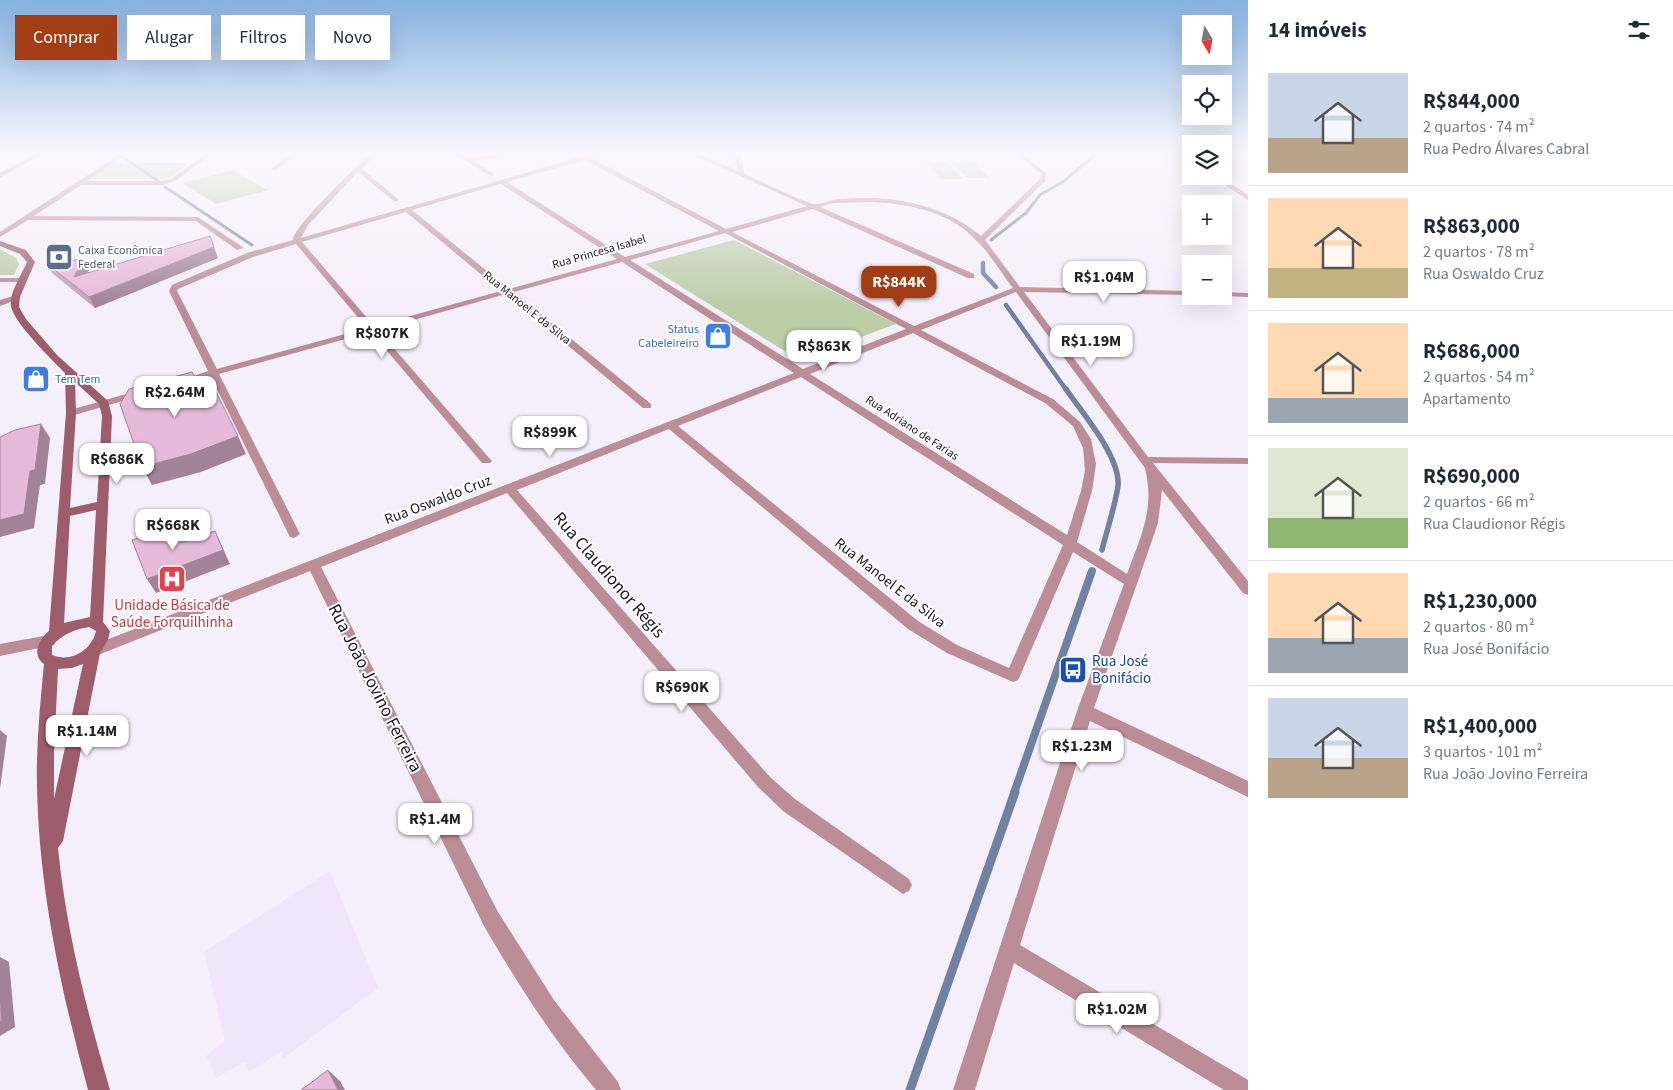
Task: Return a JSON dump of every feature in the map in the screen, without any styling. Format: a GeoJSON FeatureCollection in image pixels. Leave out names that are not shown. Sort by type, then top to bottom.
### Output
{"type":"FeatureCollection","features":[{"type":"Feature","properties":{"kind":"main road"},"geometry":{"type":"LineString","coordinates":[[0,243],[16,249],[27,256],[31,265],[16,297],[16,307],[22,320],[70,373],[104,403],[106,416],[103,504],[96,624]]}},
{"type":"Feature","properties":{"kind":"main road"},"geometry":{"type":"LineString","coordinates":[[70,373],[71,413],[52,637],[44,654],[51,663],[46,728],[45,786],[57,907],[77,1016],[99,1090]]}},
{"type":"Feature","properties":{"kind":"main road"},"geometry":{"type":"LineString","coordinates":[[63,514],[103,504]]}},
{"type":"Feature","properties":{"kind":"main road"},"geometry":{"type":"LineString","coordinates":[[51,856],[93,651],[103,637],[101,627],[96,624],[82,623],[52,637]]}},
{"type":"Feature","properties":{"kind":"main road"},"geometry":{"type":"LineString","coordinates":[[51,663],[67,663],[93,651]]}},
{"type":"Feature","properties":{"kind":"street"},"geometry":{"type":"LineString","coordinates":[[0,235],[45,205]]}},
{"type":"Feature","properties":{"kind":"street"},"geometry":{"type":"LineString","coordinates":[[323,205],[305,224],[297,236],[297,241],[486,461]]}},
{"type":"Feature","properties":{"kind":"street"},"geometry":{"type":"LineString","coordinates":[[294,534],[172,290],[179,284],[222,266],[297,241],[422,205]]}},
{"type":"Feature","properties":{"kind":"street","name":"Rua Adriano de Farias"},"geometry":{"type":"LineString","coordinates":[[538,205],[1132,583]]}},
{"type":"Feature","properties":{"kind":"street"},"geometry":{"type":"LineString","coordinates":[[676,205],[915,329],[1049,401],[1069,414],[1087,442],[1091,469],[1071,544]]}},
{"type":"Feature","properties":{"kind":"street","name":"Rua Princesa Isabel"},"geometry":{"type":"LineString","coordinates":[[176,383],[821,205]]}},
{"type":"Feature","properties":{"kind":"street","name":"Rua Princesa Isabel"},"geometry":{"type":"LineString","coordinates":[[907,205],[919,206],[956,219],[981,240],[1148,464],[1248,590]]}},
{"type":"Feature","properties":{"kind":"street"},"geometry":{"type":"LineString","coordinates":[[981,240],[1016,205]]}},
{"type":"Feature","properties":{"kind":"street"},"geometry":{"type":"LineString","coordinates":[[813,206],[971,276]]}},
{"type":"Feature","properties":{"kind":"street","name":"Rua Manoel E da Silva"},"geometry":{"type":"LineString","coordinates":[[407,209],[647,406]]}},
{"type":"Feature","properties":{"kind":"street"},"geometry":{"type":"LineString","coordinates":[[25,218],[198,219],[240,248]]}},
{"type":"Feature","properties":{"kind":"street"},"geometry":{"type":"LineString","coordinates":[[0,280],[23,280]]}},
{"type":"Feature","properties":{"kind":"street"},"geometry":{"type":"LineString","coordinates":[[1017,289],[1182,293]]}},
{"type":"Feature","properties":{"kind":"street","name":"Rua Oswaldo Cruz"},"geometry":{"type":"LineString","coordinates":[[93,651],[1017,289]]}},
{"type":"Feature","properties":{"kind":"street"},"geometry":{"type":"LineString","coordinates":[[1232,294],[1248,295]]}},
{"type":"Feature","properties":{"kind":"street"},"geometry":{"type":"LineString","coordinates":[[0,303],[16,297]]}},
{"type":"Feature","properties":{"kind":"street"},"geometry":{"type":"LineString","coordinates":[[71,413],[149,390]]}},
{"type":"Feature","properties":{"kind":"street","name":"Rua Manoel E da Silva"},"geometry":{"type":"LineString","coordinates":[[670,425],[913,625],[952,650],[1013,676],[1071,544]]}},
{"type":"Feature","properties":{"kind":"street"},"geometry":{"type":"LineString","coordinates":[[964,1090],[1085,711],[1152,523],[1156,502],[1156,489],[1148,464],[1248,462]]}},
{"type":"Feature","properties":{"kind":"street","name":"Rua Claudionor Régis"},"geometry":{"type":"LineString","coordinates":[[509,488],[764,782],[788,805],[904,884]]}},
{"type":"Feature","properties":{"kind":"street","name":"Rua João Jovino Ferreira"},"geometry":{"type":"LineString","coordinates":[[313,565],[490,920],[521,972],[558,1026],[610,1090]]}},
{"type":"Feature","properties":{"kind":"street"},"geometry":{"type":"LineString","coordinates":[[0,650],[52,637]]}},
{"type":"Feature","properties":{"kind":"street"},"geometry":{"type":"LineString","coordinates":[[1085,711],[1248,789]]}},
{"type":"Feature","properties":{"kind":"street"},"geometry":{"type":"LineString","coordinates":[[1009,949],[1244,1090]]}},
{"type":"Feature","properties":{"kind":"shaded area"},"geometry":{"type":"Polygon","coordinates":[[[330,871],[378,988],[282,1059],[282,1051],[249,1072],[245,1062],[216,1078],[206,1056],[225,1041],[204,952],[330,871]]]}},
{"type":"Feature","properties":{"kind":"green space"},"geometry":{"type":"Polygon","coordinates":[[[734,240],[896,324],[799,360],[645,264],[734,240]]]}},
{"type":"Feature","properties":{"kind":"green space"},"geometry":{"type":"Polygon","coordinates":[[[0,249],[16,258],[19,264],[14,275],[0,275],[0,249]]]}},
{"type":"Feature","properties":{"kind":"building"},"geometry":{"type":"Polygon","coordinates":[[[210,236],[214,247],[89,297],[46,263],[83,259],[74,277],[210,236]]]}},
{"type":"Feature","properties":{"kind":"building"},"geometry":{"type":"Polygon","coordinates":[[[192,372],[198,382],[209,378],[238,436],[191,454],[142,467],[120,404],[129,389],[192,372]]]}},
{"type":"Feature","properties":{"kind":"building"},"geometry":{"type":"Polygon","coordinates":[[[41,424],[35,470],[30,471],[24,514],[0,520],[0,437],[15,430],[41,424]]]}},
{"type":"Feature","properties":{"kind":"building"},"geometry":{"type":"Polygon","coordinates":[[[172,527],[180,543],[215,531],[223,550],[147,579],[132,540],[172,527]]]}},
{"type":"Feature","properties":{"kind":"building"},"geometry":{"type":"Polygon","coordinates":[[[0,994],[2,1021],[0,1022],[0,994]]]}},
{"type":"Feature","properties":{"kind":"building"},"geometry":{"type":"Polygon","coordinates":[[[328,1070],[338,1090],[301,1090],[328,1070]]]}},
{"type":"Feature","properties":{"kind":"waterway"},"geometry":{"type":"LineString","coordinates":[[192,205],[252,245]]}},
{"type":"Feature","properties":{"kind":"waterway"},"geometry":{"type":"LineString","coordinates":[[991,240],[1026,213],[1032,205]]}},
{"type":"Feature","properties":{"kind":"waterway"},"geometry":{"type":"LineString","coordinates":[[983,263],[983,273],[996,287]]}},
{"type":"Feature","properties":{"kind":"waterway"},"geometry":{"type":"LineString","coordinates":[[1006,305],[1067,391]]}},
{"type":"Feature","properties":{"kind":"waterway"},"geometry":{"type":"LineString","coordinates":[[1066,389],[1107,449],[1117,474],[1117,494],[1102,550]]}},
{"type":"Feature","properties":{"kind":"waterway"},"geometry":{"type":"LineString","coordinates":[[1014,793],[1092,571]]}},
{"type":"Feature","properties":{"kind":"waterway"},"geometry":{"type":"LineString","coordinates":[[910,1090],[1015,792]]}},
{"type":"Feature","properties":{"kind":"place","name":"Caixa Econômica Federal"},"geometry":{"type":"Point","coordinates":[59,257]}},
{"type":"Feature","properties":{"kind":"place","name":"Status Cabeleireiro"},"geometry":{"type":"Point","coordinates":[718,336]}},
{"type":"Feature","properties":{"kind":"place","name":"Tem Tem"},"geometry":{"type":"Point","coordinates":[36,379]}},
{"type":"Feature","properties":{"kind":"place","name":"Unidade Básica de Saúde Forquilhinha"},"geometry":{"type":"Point","coordinates":[172,579]}},
{"type":"Feature","properties":{"kind":"place","name":"Rua José Bonifácio"},"geometry":{"type":"Point","coordinates":[1073,670]}}]}
